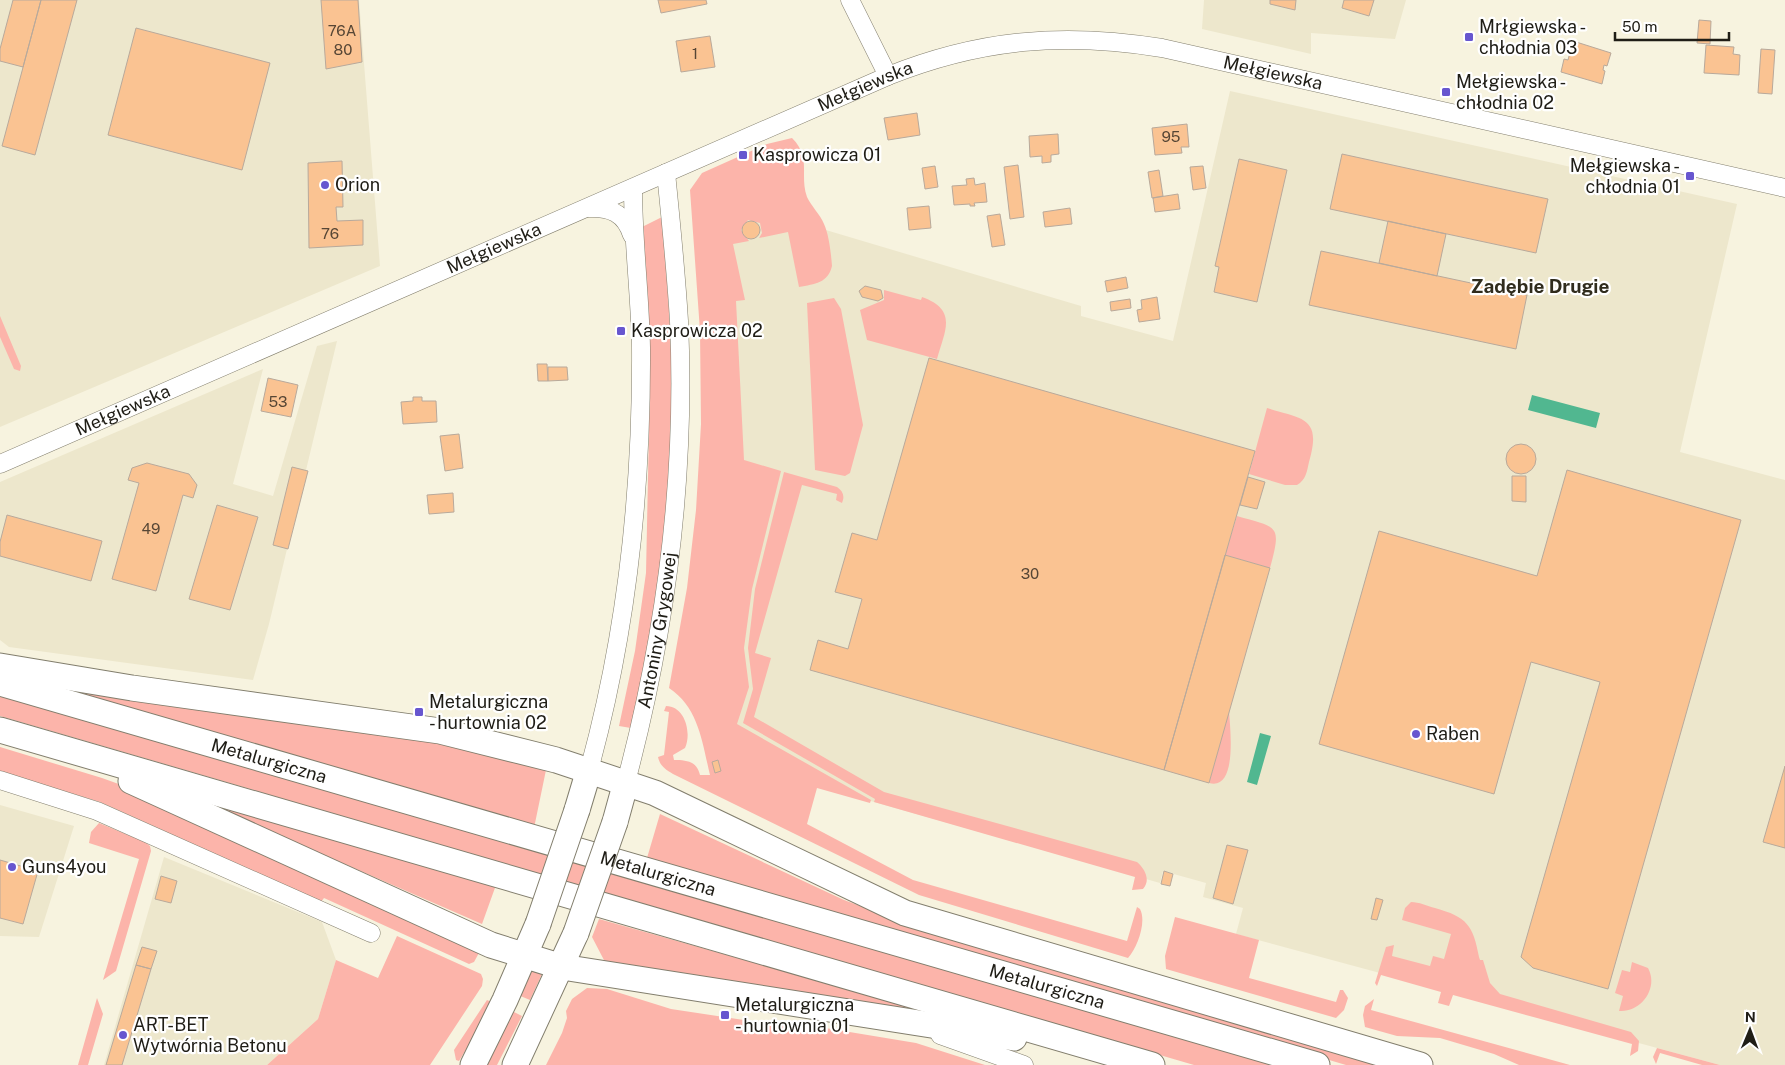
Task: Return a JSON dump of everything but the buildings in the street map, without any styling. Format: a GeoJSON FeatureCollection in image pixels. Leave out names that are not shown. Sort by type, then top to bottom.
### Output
{"type":"FeatureCollection","features":[{"type":"Feature","properties":{"kind":"main road"},"geometry":{"type":"LineString","coordinates":[[0,666],[132,688],[440,732],[498,744],[589,770],[655,793],[905,913],[1420,1065]]}},
{"type":"Feature","properties":{"kind":"main road","name":"Metalurgiczna"},"geometry":{"type":"LineString","coordinates":[[0,683],[1317,1065]]}},
{"type":"Feature","properties":{"kind":"main road"},"geometry":{"type":"LineString","coordinates":[[0,730],[1152,1065]]}},
{"type":"Feature","properties":{"kind":"main road"},"geometry":{"type":"LineString","coordinates":[[58,747],[491,945],[562,967],[876,1015],[974,1032],[1093,1048]]}},
{"type":"Feature","properties":{"kind":"main road","name":"Antoniny Grygowej"},"geometry":{"type":"LineString","coordinates":[[472,1065],[538,924],[589,770]]}},
{"type":"Feature","properties":{"kind":"main road","name":"Antoniny Grygowej"},"geometry":{"type":"LineString","coordinates":[[515,1065],[562,967],[576,933],[615,822],[626,782]]}},
{"type":"Feature","properties":{"kind":"street"},"geometry":{"type":"LineString","coordinates":[[850,0],[888,76]]}},
{"type":"Feature","properties":{"kind":"street","name":"Mełgiewska"},"geometry":{"type":"LineString","coordinates":[[0,464],[888,76],[933,60],[1006,42],[1075,38],[1118,41],[1188,53],[1785,188]]}},
{"type":"Feature","properties":{"kind":"street","name":"Antoniny Grygowej"},"geometry":{"type":"LineString","coordinates":[[626,782],[648,692],[662,609],[678,471],[679,322],[666,173]]}},
{"type":"Feature","properties":{"kind":"street","name":"Antoniny Grygowej"},"geometry":{"type":"LineString","coordinates":[[589,770],[601,728],[618,642],[629,574],[636,505],[640,426],[641,344],[633,188]]}},
{"type":"Feature","properties":{"kind":"street"},"geometry":{"type":"LineString","coordinates":[[586,208],[608,209],[623,217],[629,226],[635,245]]}},
{"type":"Feature","properties":{"kind":"street"},"geometry":{"type":"LineString","coordinates":[[0,780],[98,811],[371,933]]}},
{"type":"Feature","properties":{"kind":"street"},"geometry":{"type":"LineString","coordinates":[[876,1015],[949,1038],[1024,1065]]}},
{"type":"Feature","properties":{"kind":"shaded area"},"geometry":{"type":"Polygon","coordinates":[[[0,0],[359,0],[380,266],[0,427],[0,0]]]}},
{"type":"Feature","properties":{"kind":"shaded area"},"geometry":{"type":"Polygon","coordinates":[[[1204,0],[1406,0],[1395,39],[1311,33],[1311,54],[1202,29],[1204,0]]]}},
{"type":"Feature","properties":{"kind":"shaded area"},"geometry":{"type":"Polygon","coordinates":[[[1230,91],[1737,204],[1680,452],[1785,480],[1785,1065],[1720,1065],[1236,934],[1243,908],[1203,897],[1206,883],[1163,871],[1160,883],[867,800],[735,725],[715,197],[1081,306],[1081,316],[1173,341],[1230,91]]]}},
{"type":"Feature","properties":{"kind":"shaded area"},"geometry":{"type":"Polygon","coordinates":[[[792,138],[802,152],[807,197],[826,228],[832,266],[827,276],[820,282],[799,287],[788,232],[759,238],[762,233],[760,223],[748,220],[741,230],[749,241],[733,244],[745,300],[736,301],[744,460],[781,471],[752,589],[744,648],[749,687],[737,724],[871,800],[870,803],[817,788],[807,824],[913,880],[1127,941],[1137,907],[1142,914],[1142,928],[1138,942],[1128,958],[919,895],[673,774],[660,763],[658,757],[664,755],[669,712],[664,711],[666,706],[673,707],[682,715],[688,735],[685,748],[673,755],[674,760],[690,762],[699,770],[700,775],[710,775],[698,727],[693,716],[687,705],[669,688],[687,588],[696,510],[701,424],[700,331],[690,190],[702,173],[767,144],[792,138]]]}},
{"type":"Feature","properties":{"kind":"shaded area"},"geometry":{"type":"Polygon","coordinates":[[[662,217],[669,304],[671,361],[672,419],[669,483],[657,589],[646,659],[631,728],[619,726],[635,651],[646,573],[650,382],[646,275],[642,227],[662,217]]]}},
{"type":"Feature","properties":{"kind":"shaded area"},"geometry":{"type":"Polygon","coordinates":[[[884,290],[921,300],[922,297],[941,308],[946,322],[937,359],[867,340],[860,310],[884,300],[884,290]]]}},
{"type":"Feature","properties":{"kind":"shaded area"},"geometry":{"type":"Polygon","coordinates":[[[834,298],[841,309],[863,425],[850,473],[845,476],[815,470],[807,303],[834,298]]]}},
{"type":"Feature","properties":{"kind":"shaded area"},"geometry":{"type":"Polygon","coordinates":[[[0,316],[21,366],[20,371],[14,369],[0,337],[0,316]]]}},
{"type":"Feature","properties":{"kind":"shaded area"},"geometry":{"type":"Polygon","coordinates":[[[337,341],[269,624],[253,680],[9,647],[0,640],[0,482],[263,369],[233,484],[273,496],[317,346],[337,341]]]}},
{"type":"Feature","properties":{"kind":"shaded area"},"geometry":{"type":"Polygon","coordinates":[[[1532,395],[1600,413],[1596,428],[1528,410],[1532,395]]]}},
{"type":"Feature","properties":{"kind":"shaded area"},"geometry":{"type":"Polygon","coordinates":[[[1267,408],[1300,418],[1311,428],[1313,436],[1308,469],[1304,478],[1297,485],[1285,485],[1249,474],[1267,408]]]}},
{"type":"Feature","properties":{"kind":"shaded area"},"geometry":{"type":"Polygon","coordinates":[[[784,472],[837,487],[842,492],[843,498],[842,503],[836,500],[837,494],[802,485],[755,653],[771,658],[754,717],[884,792],[1137,862],[1147,878],[1143,889],[1132,890],[1135,877],[874,802],[875,799],[743,723],[753,689],[748,648],[755,589],[784,472]]]}},
{"type":"Feature","properties":{"kind":"shaded area"},"geometry":{"type":"Polygon","coordinates":[[[1237,516],[1269,526],[1273,530],[1276,535],[1276,543],[1270,568],[1225,555],[1237,516]]]}},
{"type":"Feature","properties":{"kind":"shaded area"},"geometry":{"type":"Polygon","coordinates":[[[48,687],[451,745],[546,770],[534,828],[48,687]]]}},
{"type":"Feature","properties":{"kind":"shaded area"},"geometry":{"type":"Polygon","coordinates":[[[0,691],[1291,1065],[1194,1065],[0,716],[0,691]]]}},
{"type":"Feature","properties":{"kind":"shaded area"},"geometry":{"type":"Polygon","coordinates":[[[1229,711],[1231,743],[1228,768],[1224,777],[1218,783],[1209,783],[1229,711]]]}},
{"type":"Feature","properties":{"kind":"shaded area"},"geometry":{"type":"Polygon","coordinates":[[[1260,733],[1271,736],[1257,785],[1247,782],[1260,733]]]}},
{"type":"Feature","properties":{"kind":"shaded area"},"geometry":{"type":"Polygon","coordinates":[[[0,747],[102,778],[163,800],[480,951],[474,962],[469,964],[324,898],[321,902],[100,802],[0,772],[0,747]]]}},
{"type":"Feature","properties":{"kind":"shaded area"},"geometry":{"type":"Polygon","coordinates":[[[177,791],[496,885],[482,924],[177,791]]]}},
{"type":"Feature","properties":{"kind":"shaded area"},"geometry":{"type":"Polygon","coordinates":[[[0,805],[74,826],[39,937],[0,936],[0,805]]]}},
{"type":"Feature","properties":{"kind":"shaded area"},"geometry":{"type":"Polygon","coordinates":[[[660,814],[844,900],[936,934],[1387,1065],[1346,1065],[647,858],[660,814]]]}},
{"type":"Feature","properties":{"kind":"shaded area"},"geometry":{"type":"Polygon","coordinates":[[[99,823],[145,842],[150,846],[151,851],[116,971],[103,980],[139,859],[89,843],[91,832],[99,823]]]}},
{"type":"Feature","properties":{"kind":"shaded area"},"geometry":{"type":"Polygon","coordinates":[[[164,857],[322,922],[336,960],[318,1019],[267,1065],[104,1065],[164,857]]]}},
{"type":"Feature","properties":{"kind":"shaded area"},"geometry":{"type":"Polygon","coordinates":[[[1411,902],[1446,911],[1467,924],[1474,937],[1480,960],[1483,960],[1490,983],[1500,994],[1631,1032],[1639,1041],[1638,1051],[1630,1056],[1632,1044],[1453,995],[1449,1006],[1438,1003],[1441,992],[1381,975],[1377,986],[1375,983],[1386,947],[1394,945],[1392,956],[1430,966],[1433,956],[1444,959],[1451,934],[1402,920],[1405,908],[1411,902]]]}},
{"type":"Feature","properties":{"kind":"shaded area"},"geometry":{"type":"Polygon","coordinates":[[[1175,917],[1259,940],[1249,978],[1336,1002],[1340,990],[1343,990],[1348,998],[1344,1010],[1336,1018],[1166,969],[1165,956],[1175,917]]]}},
{"type":"Feature","properties":{"kind":"shaded area"},"geometry":{"type":"Polygon","coordinates":[[[599,919],[989,1029],[605,962],[592,937],[599,919]]]}},
{"type":"Feature","properties":{"kind":"shaded area"},"geometry":{"type":"Polygon","coordinates":[[[397,936],[481,974],[483,979],[482,986],[430,1065],[267,1065],[318,1019],[336,960],[378,978],[397,936]]]}},
{"type":"Feature","properties":{"kind":"shaded area"},"geometry":{"type":"Polygon","coordinates":[[[1632,962],[1648,968],[1651,976],[1649,991],[1641,1004],[1627,1011],[1619,1011],[1623,996],[1615,993],[1622,970],[1630,972],[1632,962]]]}},
{"type":"Feature","properties":{"kind":"shaded area"},"geometry":{"type":"Polygon","coordinates":[[[530,969],[542,974],[530,1000],[518,995],[530,969]]]}},
{"type":"Feature","properties":{"kind":"shaded area"},"geometry":{"type":"Polygon","coordinates":[[[587,988],[607,989],[671,1009],[757,1022],[789,1022],[916,1043],[985,1065],[546,1065],[562,1033],[567,1018],[566,1011],[572,999],[587,988]]]}},
{"type":"Feature","properties":{"kind":"shaded area"},"geometry":{"type":"Polygon","coordinates":[[[97,998],[103,1014],[88,1065],[78,1065],[97,998]]]}},
{"type":"Feature","properties":{"kind":"shaded area"},"geometry":{"type":"Polygon","coordinates":[[[1374,999],[1371,1010],[1570,1065],[1519,1065],[1494,1054],[1440,1038],[1397,1036],[1365,1027],[1363,1015],[1365,1006],[1374,999]]]}},
{"type":"Feature","properties":{"kind":"shaded area"},"geometry":{"type":"Polygon","coordinates":[[[487,1000],[494,1003],[459,1061],[456,1060],[454,1050],[487,1000]]]}},
{"type":"Feature","properties":{"kind":"shaded area"},"geometry":{"type":"Polygon","coordinates":[[[510,1010],[522,1016],[497,1065],[483,1065],[510,1010]]]}},
{"type":"Feature","properties":{"kind":"shaded area"},"geometry":{"type":"Polygon","coordinates":[[[1657,1048],[1720,1065],[1702,1065],[1660,1053],[1656,1064],[1653,1057],[1657,1048]]]}},
{"type":"Feature","properties":{"kind":"place","name":"Mrłgiewska - chłodnia 03"},"geometry":{"type":"Point","coordinates":[1469,37]}},
{"type":"Feature","properties":{"kind":"place","name":"Mełgiewska - chłodnia 02"},"geometry":{"type":"Point","coordinates":[1446,92]}},
{"type":"Feature","properties":{"kind":"place","name":"Kasprowicza 01"},"geometry":{"type":"Point","coordinates":[743,155]}},
{"type":"Feature","properties":{"kind":"place","name":"Mełgiewska - chłodnia 01"},"geometry":{"type":"Point","coordinates":[1690,176]}},
{"type":"Feature","properties":{"kind":"place","name":"Orion"},"geometry":{"type":"Point","coordinates":[325,185]}},
{"type":"Feature","properties":{"kind":"place","name":"Kasprowicza 02"},"geometry":{"type":"Point","coordinates":[621,331]}},
{"type":"Feature","properties":{"kind":"place","name":"Metalurgiczna - hurtownia 02"},"geometry":{"type":"Point","coordinates":[419,712]}},
{"type":"Feature","properties":{"kind":"place","name":"Raben"},"geometry":{"type":"Point","coordinates":[1416,734]}},
{"type":"Feature","properties":{"kind":"place","name":"Guns4you"},"geometry":{"type":"Point","coordinates":[12,867]}},
{"type":"Feature","properties":{"kind":"place","name":"Metalurgiczna - hurtownia 01"},"geometry":{"type":"Point","coordinates":[725,1015]}},
{"type":"Feature","properties":{"kind":"place","name":"ART-BET Wytwórnia Betonu"},"geometry":{"type":"Point","coordinates":[123,1035]}},
{"type":"Feature","properties":{"kind":"district","name":"Zadębie Drugie"},"geometry":{"type":"Point","coordinates":[1540,286]}}]}
